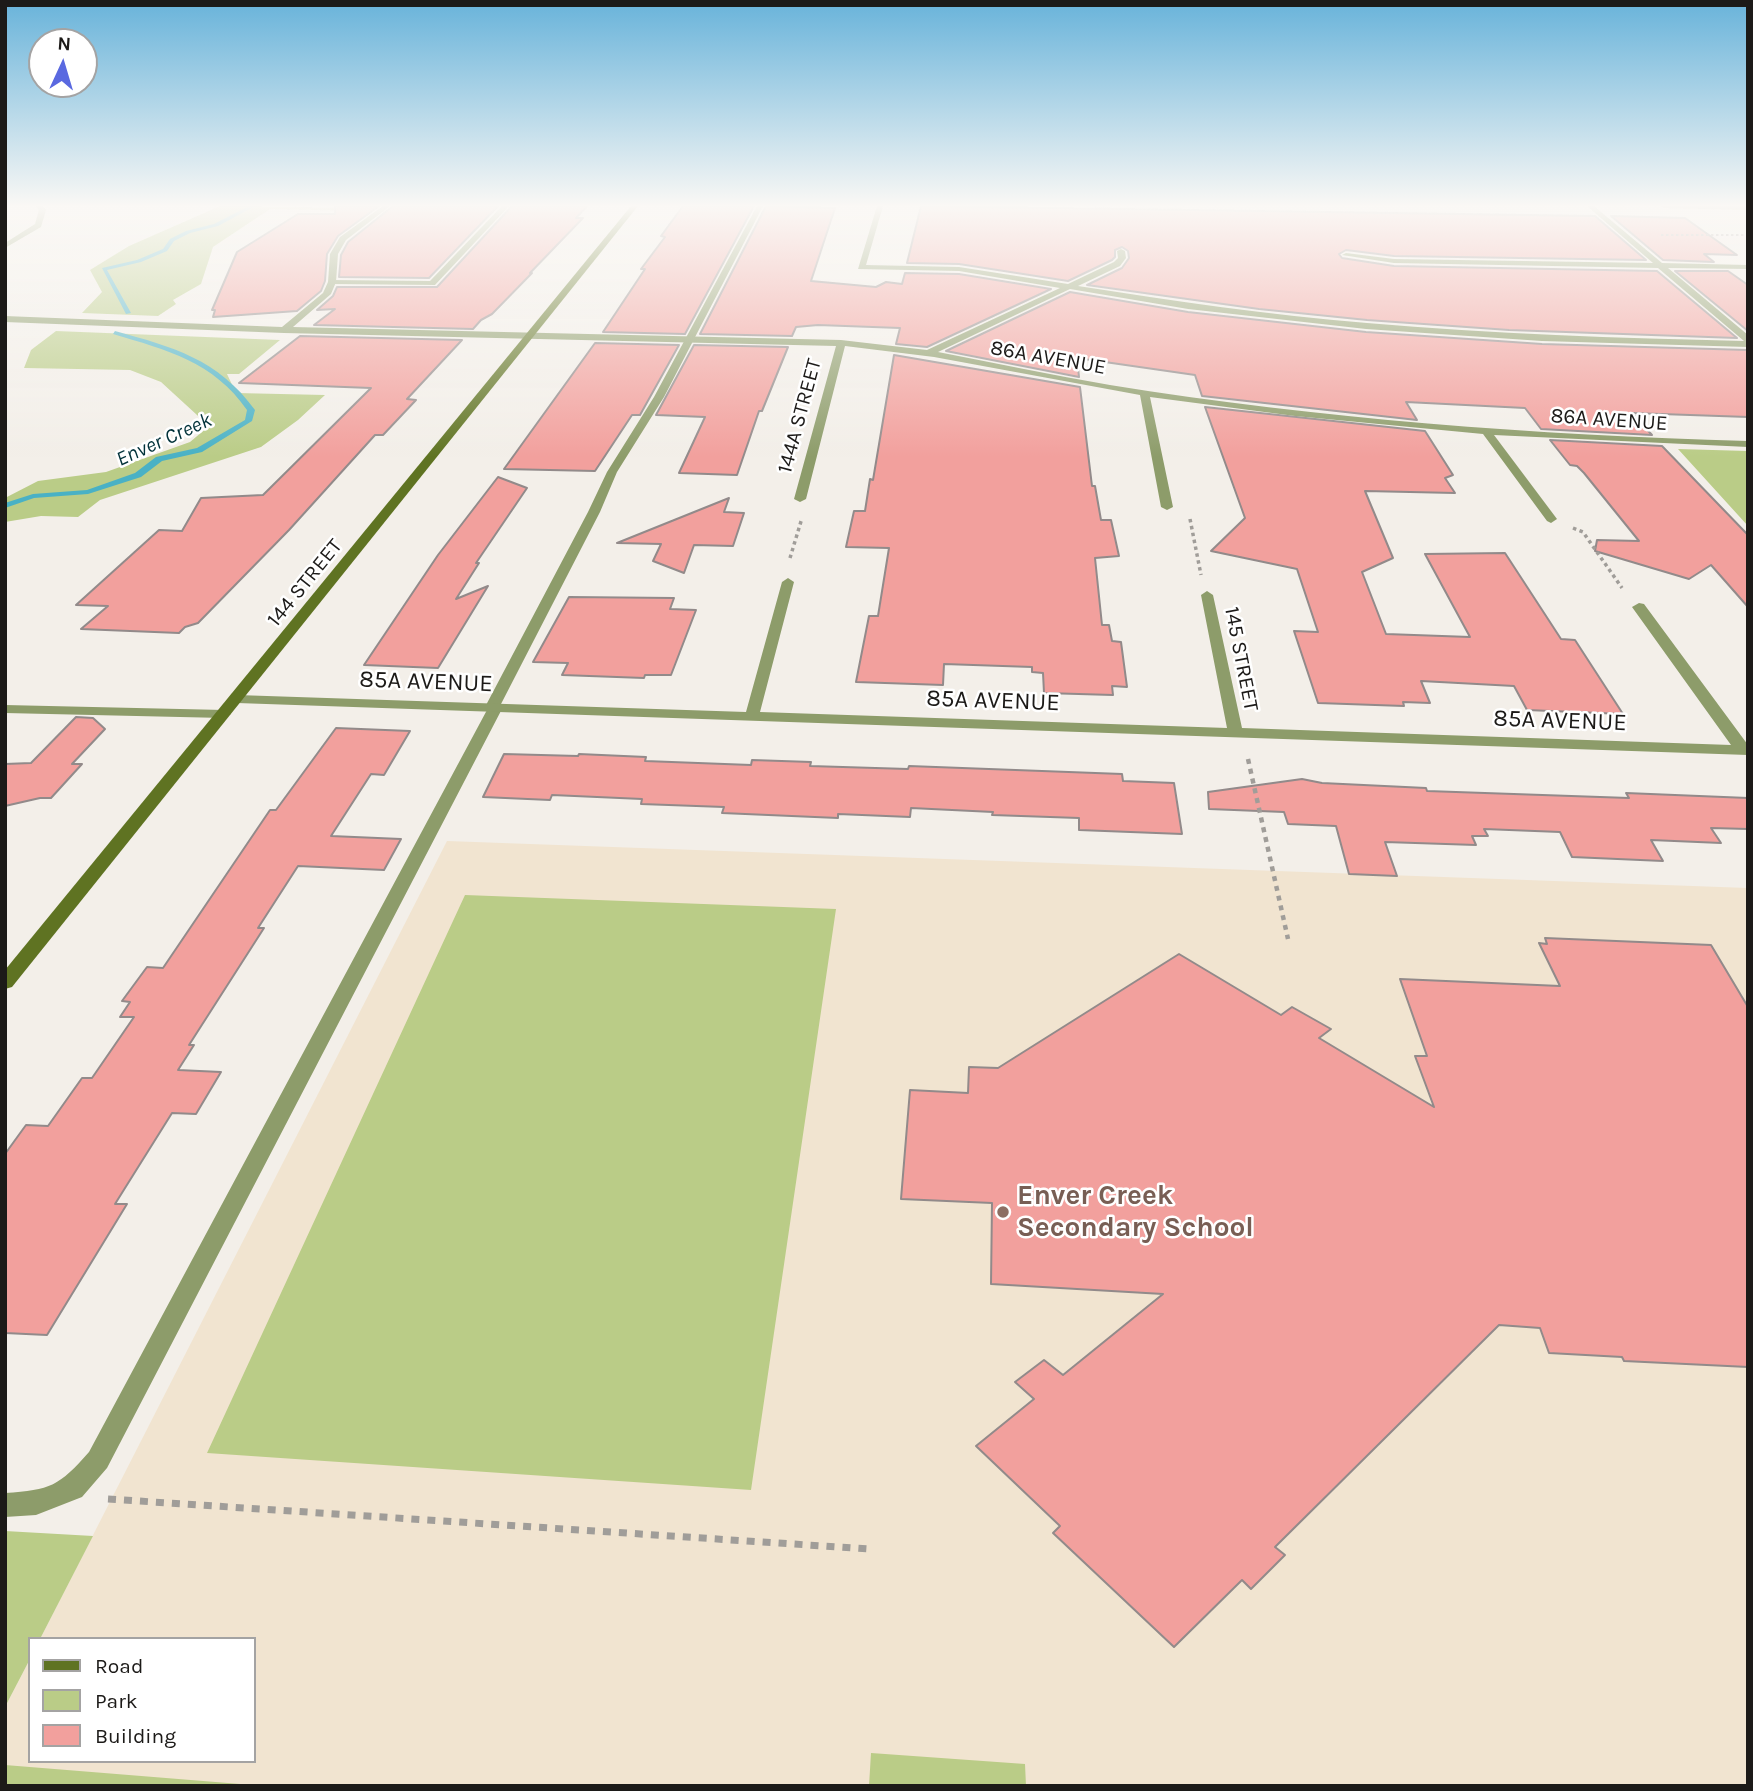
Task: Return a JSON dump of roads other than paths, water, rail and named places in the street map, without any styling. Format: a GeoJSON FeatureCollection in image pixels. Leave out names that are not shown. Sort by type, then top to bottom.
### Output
{"type":"FeatureCollection","features":[{"type":"Feature","properties":{"kind":"main road","name":"144 STREET"},"geometry":{"type":"LineString","coordinates":[[5,983],[567,290]]}},
{"type":"Feature","properties":{"kind":"street"},"geometry":{"type":"LineString","coordinates":[[284,330],[321,300],[327,290]]}},
{"type":"Feature","properties":{"kind":"street"},"geometry":{"type":"LineString","coordinates":[[5,1505],[36,1503],[73,1489],[98,1460],[494,707],[612,472],[659,397],[715,290]]}},
{"type":"Feature","properties":{"kind":"street"},"geometry":{"type":"LineString","coordinates":[[929,353],[1064,290]]}},
{"type":"Feature","properties":{"kind":"street"},"geometry":{"type":"LineString","coordinates":[[1087,290],[1256,315],[1379,327],[1542,338],[1748,342]]}},
{"type":"Feature","properties":{"kind":"street"},"geometry":{"type":"LineString","coordinates":[[1688,290],[1748,342]]}},
{"type":"Feature","properties":{"kind":"street","name":"86A AVENUE"},"geometry":{"type":"LineString","coordinates":[[5,319],[284,330],[841,343],[929,353],[1144,393],[1335,416],[1485,430],[1748,444]]}},
{"type":"Feature","properties":{"kind":"street","name":"144A STREET"},"geometry":{"type":"LineString","coordinates":[[802,504],[841,343]]}},
{"type":"Feature","properties":{"kind":"street"},"geometry":{"type":"LineString","coordinates":[[1144,393],[1167,507]]}},
{"type":"Feature","properties":{"kind":"street"},"geometry":{"type":"LineString","coordinates":[[1485,430],[1551,519]]}},
{"type":"Feature","properties":{"kind":"street"},"geometry":{"type":"LineString","coordinates":[[752,716],[788,582]]}},
{"type":"Feature","properties":{"kind":"street","name":"145 STREET"},"geometry":{"type":"LineString","coordinates":[[1207,595],[1235,731]]}},
{"type":"Feature","properties":{"kind":"street"},"geometry":{"type":"LineString","coordinates":[[1639,607],[1745,750]]}},
{"type":"Feature","properties":{"kind":"street","name":"85A AVENUE"},"geometry":{"type":"LineString","coordinates":[[237,699],[1745,750]]}},
{"type":"Feature","properties":{"kind":"street"},"geometry":{"type":"LineString","coordinates":[[5,709],[224,714]]}},
{"type":"Feature","properties":{"kind":"waterway","name":"Enver Creek"},"geometry":{"type":"LineString","coordinates":[[115,290],[128,313]]}},
{"type":"Feature","properties":{"kind":"waterway","name":"Enver Creek"},"geometry":{"type":"LineString","coordinates":[[5,506],[33,496],[88,492],[138,475],[159,459],[199,450],[248,421],[251,410],[239,393],[209,368],[173,351],[115,333]]}},
{"type":"Feature","properties":{"kind":"place","name":"Enver Creek Secondary School"},"geometry":{"type":"Point","coordinates":[1003,1212]}}]}
